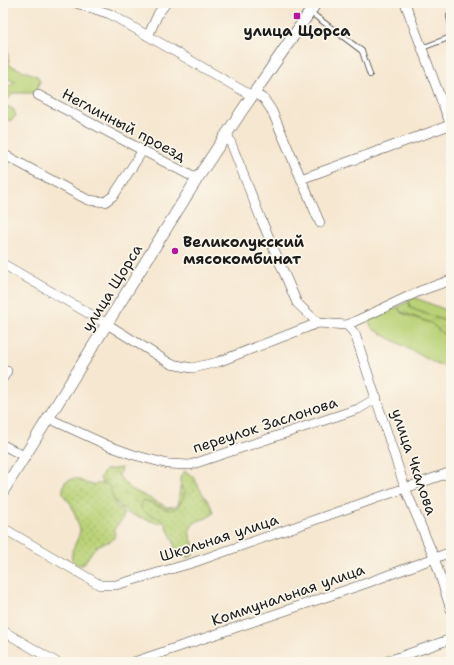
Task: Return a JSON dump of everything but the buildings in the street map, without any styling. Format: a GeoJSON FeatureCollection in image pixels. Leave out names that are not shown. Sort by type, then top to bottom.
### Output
{"type":"FeatureCollection","features":[{"type":"Feature","properties":{"kind":"street"},"geometry":{"type":"LineString","coordinates":[[76,3],[110,14],[253,95],[264,99],[272,111],[320,223]]}},
{"type":"Feature","properties":{"kind":"street"},"geometry":{"type":"LineString","coordinates":[[148,36],[158,14],[166,3]]}},
{"type":"Feature","properties":{"kind":"street"},"geometry":{"type":"LineString","coordinates":[[301,179],[451,126],[405,3]]}},
{"type":"Feature","properties":{"kind":"street","name":"улица Щорса"},"geometry":{"type":"LineString","coordinates":[[3,491],[197,179],[313,7]]}},
{"type":"Feature","properties":{"kind":"street","name":"Неглинный проезд"},"geometry":{"type":"LineString","coordinates":[[38,95],[197,179]]}},
{"type":"Feature","properties":{"kind":"street"},"geometry":{"type":"LineString","coordinates":[[227,133],[261,219],[297,303],[318,323]]}},
{"type":"Feature","properties":{"kind":"street"},"geometry":{"type":"LineString","coordinates":[[3,154],[88,200],[105,202],[114,195],[144,150]]}},
{"type":"Feature","properties":{"kind":"street"},"geometry":{"type":"LineString","coordinates":[[3,264],[107,324],[171,364],[192,368],[218,362],[318,323],[347,325],[420,291],[451,280]]}},
{"type":"Feature","properties":{"kind":"street","name":"улица Чкалова"},"geometry":{"type":"LineString","coordinates":[[347,325],[355,334],[405,488],[434,557],[451,610]]}},
{"type":"Feature","properties":{"kind":"street","name":"переулок Заслонова"},"geometry":{"type":"LineString","coordinates":[[48,418],[109,446],[134,455],[168,464],[190,465],[358,409],[377,398]]}},
{"type":"Feature","properties":{"kind":"street"},"geometry":{"type":"LineString","coordinates":[[3,445],[24,456]]}},
{"type":"Feature","properties":{"kind":"street","name":"Школьная улица"},"geometry":{"type":"LineString","coordinates":[[3,528],[100,586],[116,585],[192,563],[451,472]]}},
{"type":"Feature","properties":{"kind":"street","name":"Коммунальная улица"},"geometry":{"type":"LineString","coordinates":[[134,662],[364,584],[451,552]]}},
{"type":"Feature","properties":{"kind":"street"},"geometry":{"type":"LineString","coordinates":[[3,631],[56,662]]}},
{"type":"Feature","properties":{"kind":"street"},"geometry":{"type":"LineString","coordinates":[[385,662],[451,639]]}},
{"type":"Feature","properties":{"kind":"lane"},"geometry":{"type":"LineString","coordinates":[[313,7],[362,51],[370,75]]}},
{"type":"Feature","properties":{"kind":"lane"},"geometry":{"type":"LineString","coordinates":[[451,15],[449,16],[451,25]]}},
{"type":"Feature","properties":{"kind":"lane"},"geometry":{"type":"LineString","coordinates":[[422,48],[451,37]]}},
{"type":"Feature","properties":{"kind":"green space"},"geometry":{"type":"Polygon","coordinates":[[[3,42],[7,45],[9,65],[37,76],[40,81],[35,93],[13,93],[4,104],[14,110],[16,116],[10,121],[3,116],[3,90],[15,82],[3,77],[3,42]]]}},
{"type":"Feature","properties":{"kind":"green space"},"geometry":{"type":"Polygon","coordinates":[[[413,297],[451,312],[448,322],[410,308],[409,301],[413,297]]]}},
{"type":"Feature","properties":{"kind":"green space"},"geometry":{"type":"Polygon","coordinates":[[[409,301],[410,308],[448,322],[451,327],[451,341],[431,323],[401,312],[398,307],[409,301]]]}},
{"type":"Feature","properties":{"kind":"green space"},"geometry":{"type":"Polygon","coordinates":[[[398,307],[401,313],[431,323],[451,341],[451,367],[438,365],[373,329],[368,321],[398,307]]]}},
{"type":"Feature","properties":{"kind":"green space"},"geometry":{"type":"Polygon","coordinates":[[[121,468],[119,476],[129,488],[167,507],[178,506],[180,486],[186,495],[171,520],[157,523],[127,513],[106,493],[100,478],[105,470],[121,468]]]}},
{"type":"Feature","properties":{"kind":"green space"},"geometry":{"type":"Polygon","coordinates":[[[184,471],[193,476],[211,506],[213,513],[211,516],[194,523],[190,529],[194,550],[193,554],[189,557],[175,552],[174,542],[163,520],[148,514],[144,511],[141,505],[143,500],[170,510],[176,508],[185,493],[180,482],[180,476],[184,471]]]}},
{"type":"Feature","properties":{"kind":"green space"},"geometry":{"type":"Polygon","coordinates":[[[74,478],[89,484],[108,485],[111,489],[115,503],[123,515],[122,519],[114,530],[115,533],[113,539],[96,547],[83,565],[76,564],[72,561],[72,551],[80,530],[71,504],[63,492],[65,482],[74,478]]]}},
{"type":"Feature","properties":{"kind":"place","name":"улица Щорса"},"geometry":{"type":"Point","coordinates":[297,16]}},
{"type":"Feature","properties":{"kind":"place","name":"Великолукский мясокомбинат"},"geometry":{"type":"Point","coordinates":[175,251]}}]}
